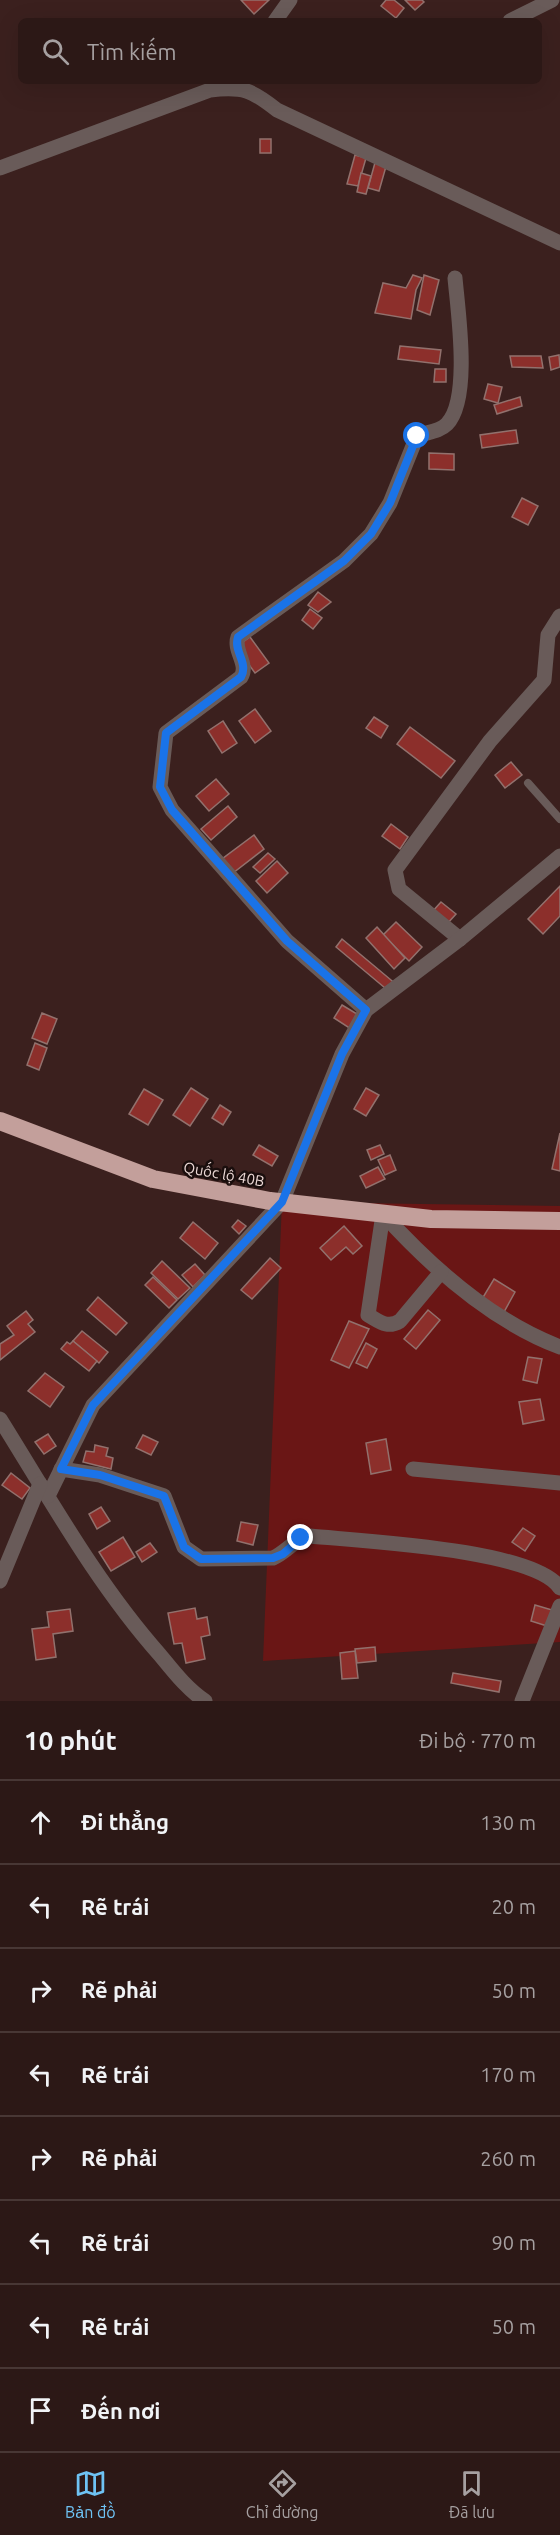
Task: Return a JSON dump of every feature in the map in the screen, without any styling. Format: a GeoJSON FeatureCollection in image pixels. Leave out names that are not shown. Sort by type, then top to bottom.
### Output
{"type":"FeatureCollection","features":[{"type":"Feature","properties":{"kind":"highway","name":"Quốc lộ 40B"},"geometry":{"type":"LineString","coordinates":[[0,1120],[153,1179],[282,1202],[431,1219],[560,1221]]}},
{"type":"Feature","properties":{"kind":"street"},"geometry":{"type":"LineString","coordinates":[[277,18],[290,0]]}},
{"type":"Feature","properties":{"kind":"street"},"geometry":{"type":"LineString","coordinates":[[516,18],[552,0]]}},
{"type":"Feature","properties":{"kind":"street"},"geometry":{"type":"LineString","coordinates":[[0,168],[210,90],[254,87],[277,110],[560,243]]}},
{"type":"Feature","properties":{"kind":"street"},"geometry":{"type":"LineString","coordinates":[[366,1010],[287,941],[172,810],[160,787],[164,740],[172,728],[241,677],[244,666],[236,643],[238,637],[344,561],[371,534],[390,503],[417,436],[440,429],[452,416],[457,405],[461,366],[455,278]]}},
{"type":"Feature","properties":{"kind":"street"},"geometry":{"type":"LineString","coordinates":[[460,939],[399,889],[395,870],[490,741],[543,680],[548,635],[560,616]]}},
{"type":"Feature","properties":{"kind":"street"},"geometry":{"type":"LineString","coordinates":[[0,1581],[44,1490],[61,1469],[93,1405],[282,1202],[342,1054],[366,1010],[460,939],[560,856]]}},
{"type":"Feature","properties":{"kind":"street"},"geometry":{"type":"LineString","coordinates":[[383,1214],[368,1315],[385,1325],[392,1326],[400,1321],[441,1272]]}},
{"type":"Feature","properties":{"kind":"street"},"geometry":{"type":"LineString","coordinates":[[383,1214],[441,1272],[519,1327],[560,1347]]}},
{"type":"Feature","properties":{"kind":"street"},"geometry":{"type":"LineString","coordinates":[[0,1419],[44,1490],[144,1638],[193,1693],[205,1701]]}},
{"type":"Feature","properties":{"kind":"street"},"geometry":{"type":"LineString","coordinates":[[413,1468],[560,1483]]}},
{"type":"Feature","properties":{"kind":"street"},"geometry":{"type":"LineString","coordinates":[[61,1469],[100,1475],[164,1496],[184,1547],[201,1559],[273,1558],[283,1554],[301,1538],[310,1536],[399,1544],[506,1560],[543,1574],[556,1582],[560,1588]]}},
{"type":"Feature","properties":{"kind":"street"},"geometry":{"type":"LineString","coordinates":[[522,1701],[560,1606]]}},
{"type":"Feature","properties":{"kind":"lane"},"geometry":{"type":"LineString","coordinates":[[528,783],[560,819]]}},
{"type":"Feature","properties":{"kind":"shaded area"},"geometry":{"type":"Polygon","coordinates":[[[282,1202],[560,1206],[560,1642],[263,1661],[282,1202]]]}},
{"type":"Feature","properties":{"kind":"building"},"geometry":{"type":"Polygon","coordinates":[[[241,0],[269,0],[254,14],[241,0]]]}},
{"type":"Feature","properties":{"kind":"building"},"geometry":{"type":"Polygon","coordinates":[[[386,0],[394,0],[404,8],[396,18],[381,6],[386,0]]]}},
{"type":"Feature","properties":{"kind":"building"},"geometry":{"type":"Polygon","coordinates":[[[405,0],[422,0],[424,2],[415,10],[405,0]]]}},
{"type":"Feature","properties":{"kind":"building"},"geometry":{"type":"Polygon","coordinates":[[[260,139],[271,139],[271,153],[260,153],[260,139]]]}},
{"type":"Feature","properties":{"kind":"building"},"geometry":{"type":"Polygon","coordinates":[[[355,155],[366,158],[358,186],[347,184],[355,155]]]}},
{"type":"Feature","properties":{"kind":"building"},"geometry":{"type":"Polygon","coordinates":[[[376,159],[387,163],[379,191],[368,188],[376,159]]]}},
{"type":"Feature","properties":{"kind":"building"},"geometry":{"type":"Polygon","coordinates":[[[361,173],[371,176],[366,194],[357,192],[361,173]]]}},
{"type":"Feature","properties":{"kind":"building"},"geometry":{"type":"Polygon","coordinates":[[[413,275],[422,278],[416,290],[411,319],[375,313],[383,283],[406,288],[413,275]]]}},
{"type":"Feature","properties":{"kind":"building"},"geometry":{"type":"Polygon","coordinates":[[[424,275],[439,280],[430,315],[417,310],[424,275]]]}},
{"type":"Feature","properties":{"kind":"building"},"geometry":{"type":"Polygon","coordinates":[[[400,346],[441,350],[439,364],[398,359],[400,346]]]}},
{"type":"Feature","properties":{"kind":"building"},"geometry":{"type":"Polygon","coordinates":[[[559,355],[560,367],[551,370],[549,357],[559,355]]]}},
{"type":"Feature","properties":{"kind":"building"},"geometry":{"type":"Polygon","coordinates":[[[510,356],[541,356],[543,368],[512,367],[510,356]]]}},
{"type":"Feature","properties":{"kind":"building"},"geometry":{"type":"Polygon","coordinates":[[[435,369],[446,369],[446,382],[434,382],[435,369]]]}},
{"type":"Feature","properties":{"kind":"building"},"geometry":{"type":"Polygon","coordinates":[[[488,384],[502,387],[498,403],[484,399],[488,384]]]}},
{"type":"Feature","properties":{"kind":"building"},"geometry":{"type":"Polygon","coordinates":[[[520,397],[522,406],[497,414],[494,405],[520,397]]]}},
{"type":"Feature","properties":{"kind":"building"},"geometry":{"type":"Polygon","coordinates":[[[516,430],[518,443],[482,448],[480,435],[516,430]]]}},
{"type":"Feature","properties":{"kind":"building"},"geometry":{"type":"Polygon","coordinates":[[[429,453],[454,454],[454,470],[429,469],[429,453]]]}},
{"type":"Feature","properties":{"kind":"building"},"geometry":{"type":"Polygon","coordinates":[[[522,498],[538,506],[528,525],[512,517],[522,498]]]}},
{"type":"Feature","properties":{"kind":"building"},"geometry":{"type":"Polygon","coordinates":[[[318,592],[331,602],[318,612],[308,605],[318,592]]]}},
{"type":"Feature","properties":{"kind":"building"},"geometry":{"type":"Polygon","coordinates":[[[310,609],[322,618],[313,629],[302,620],[310,609]]]}},
{"type":"Feature","properties":{"kind":"building"},"geometry":{"type":"Polygon","coordinates":[[[250,637],[269,663],[255,673],[236,647],[250,637]]]}},
{"type":"Feature","properties":{"kind":"building"},"geometry":{"type":"Polygon","coordinates":[[[255,709],[271,731],[255,743],[239,721],[255,709]]]}},
{"type":"Feature","properties":{"kind":"building"},"geometry":{"type":"Polygon","coordinates":[[[374,717],[388,726],[381,738],[366,728],[374,717]]]}},
{"type":"Feature","properties":{"kind":"building"},"geometry":{"type":"Polygon","coordinates":[[[223,721],[237,743],[222,753],[208,731],[223,721]]]}},
{"type":"Feature","properties":{"kind":"building"},"geometry":{"type":"Polygon","coordinates":[[[410,727],[455,761],[441,778],[397,744],[410,727]]]}},
{"type":"Feature","properties":{"kind":"building"},"geometry":{"type":"Polygon","coordinates":[[[511,762],[522,775],[505,788],[495,775],[511,762]]]}},
{"type":"Feature","properties":{"kind":"building"},"geometry":{"type":"Polygon","coordinates":[[[216,779],[229,794],[209,811],[196,796],[216,779]]]}},
{"type":"Feature","properties":{"kind":"building"},"geometry":{"type":"Polygon","coordinates":[[[228,806],[237,817],[211,840],[201,829],[228,806]]]}},
{"type":"Feature","properties":{"kind":"building"},"geometry":{"type":"Polygon","coordinates":[[[391,824],[408,837],[400,849],[382,836],[391,824]]]}},
{"type":"Feature","properties":{"kind":"building"},"geometry":{"type":"Polygon","coordinates":[[[254,835],[264,849],[233,873],[222,859],[254,835]]]}},
{"type":"Feature","properties":{"kind":"building"},"geometry":{"type":"Polygon","coordinates":[[[268,853],[275,859],[260,873],[253,867],[268,853]]]}},
{"type":"Feature","properties":{"kind":"building"},"geometry":{"type":"Polygon","coordinates":[[[277,861],[288,873],[267,893],[256,881],[277,861]]]}},
{"type":"Feature","properties":{"kind":"building"},"geometry":{"type":"Polygon","coordinates":[[[560,886],[560,916],[543,934],[528,919],[560,886]]]}},
{"type":"Feature","properties":{"kind":"building"},"geometry":{"type":"Polygon","coordinates":[[[441,902],[456,914],[447,924],[432,912],[441,902]]]}},
{"type":"Feature","properties":{"kind":"building"},"geometry":{"type":"Polygon","coordinates":[[[396,922],[422,947],[409,961],[383,935],[396,922]]]}},
{"type":"Feature","properties":{"kind":"building"},"geometry":{"type":"Polygon","coordinates":[[[377,927],[405,958],[394,969],[366,938],[377,927]]]}},
{"type":"Feature","properties":{"kind":"building"},"geometry":{"type":"Polygon","coordinates":[[[342,939],[397,985],[391,993],[336,947],[342,939]]]}},
{"type":"Feature","properties":{"kind":"building"},"geometry":{"type":"Polygon","coordinates":[[[342,1005],[362,1017],[354,1031],[334,1018],[342,1005]]]}},
{"type":"Feature","properties":{"kind":"building"},"geometry":{"type":"Polygon","coordinates":[[[42,1013],[57,1019],[47,1044],[32,1038],[42,1013]]]}},
{"type":"Feature","properties":{"kind":"building"},"geometry":{"type":"Polygon","coordinates":[[[35,1043],[47,1048],[39,1070],[27,1065],[35,1043]]]}},
{"type":"Feature","properties":{"kind":"building"},"geometry":{"type":"Polygon","coordinates":[[[191,1088],[208,1099],[190,1126],[173,1115],[191,1088]]]}},
{"type":"Feature","properties":{"kind":"building"},"geometry":{"type":"Polygon","coordinates":[[[366,1088],[379,1095],[366,1116],[354,1109],[366,1088]]]}},
{"type":"Feature","properties":{"kind":"building"},"geometry":{"type":"Polygon","coordinates":[[[144,1089],[163,1100],[148,1125],[129,1114],[144,1089]]]}},
{"type":"Feature","properties":{"kind":"building"},"geometry":{"type":"Polygon","coordinates":[[[220,1105],[231,1112],[223,1125],[212,1118],[220,1105]]]}},
{"type":"Feature","properties":{"kind":"building"},"geometry":{"type":"Polygon","coordinates":[[[560,1133],[560,1171],[552,1169],[560,1133]]]}},
{"type":"Feature","properties":{"kind":"building"},"geometry":{"type":"Polygon","coordinates":[[[259,1145],[278,1156],[272,1166],[253,1155],[259,1145]]]}},
{"type":"Feature","properties":{"kind":"building"},"geometry":{"type":"Polygon","coordinates":[[[380,1145],[384,1154],[371,1160],[367,1150],[380,1145]]]}},
{"type":"Feature","properties":{"kind":"building"},"geometry":{"type":"Polygon","coordinates":[[[390,1155],[396,1170],[385,1175],[378,1160],[390,1155]]]}},
{"type":"Feature","properties":{"kind":"building"},"geometry":{"type":"Polygon","coordinates":[[[378,1167],[385,1179],[366,1188],[360,1176],[378,1167]]]}},
{"type":"Feature","properties":{"kind":"building"},"geometry":{"type":"Polygon","coordinates":[[[238,1220],[246,1226],[239,1234],[232,1227],[238,1220]]]}},
{"type":"Feature","properties":{"kind":"building"},"geometry":{"type":"Polygon","coordinates":[[[193,1222],[218,1243],[205,1259],[180,1238],[193,1222]]]}},
{"type":"Feature","properties":{"kind":"building"},"geometry":{"type":"Polygon","coordinates":[[[344,1226],[362,1246],[353,1254],[346,1247],[331,1260],[320,1248],[344,1226]]]}},
{"type":"Feature","properties":{"kind":"building"},"geometry":{"type":"Polygon","coordinates":[[[270,1258],[281,1268],[252,1299],[241,1290],[270,1258]]]}},
{"type":"Feature","properties":{"kind":"building"},"geometry":{"type":"Polygon","coordinates":[[[162,1261],[190,1288],[178,1299],[151,1273],[162,1261]]]}},
{"type":"Feature","properties":{"kind":"building"},"geometry":{"type":"Polygon","coordinates":[[[195,1264],[205,1275],[193,1287],[182,1275],[195,1264]]]}},
{"type":"Feature","properties":{"kind":"building"},"geometry":{"type":"Polygon","coordinates":[[[153,1277],[177,1300],[169,1308],[145,1285],[153,1277]]]}},
{"type":"Feature","properties":{"kind":"building"},"geometry":{"type":"Polygon","coordinates":[[[494,1279],[515,1292],[504,1312],[482,1299],[494,1279]]]}},
{"type":"Feature","properties":{"kind":"building"},"geometry":{"type":"Polygon","coordinates":[[[98,1297],[127,1323],[116,1335],[87,1310],[98,1297]]]}},
{"type":"Feature","properties":{"kind":"building"},"geometry":{"type":"Polygon","coordinates":[[[428,1310],[440,1320],[416,1349],[404,1339],[428,1310]]]}},
{"type":"Feature","properties":{"kind":"building"},"geometry":{"type":"Polygon","coordinates":[[[26,1311],[33,1320],[28,1324],[35,1332],[0,1360],[0,1344],[14,1335],[7,1326],[26,1311]]]}},
{"type":"Feature","properties":{"kind":"building"},"geometry":{"type":"Polygon","coordinates":[[[349,1321],[369,1329],[349,1368],[331,1360],[349,1321]]]}},
{"type":"Feature","properties":{"kind":"building"},"geometry":{"type":"Polygon","coordinates":[[[82,1331],[108,1352],[99,1363],[73,1341],[82,1331]]]}},
{"type":"Feature","properties":{"kind":"building"},"geometry":{"type":"Polygon","coordinates":[[[73,1341],[97,1361],[89,1371],[61,1349],[67,1342],[70,1344],[73,1341]]]}},
{"type":"Feature","properties":{"kind":"building"},"geometry":{"type":"Polygon","coordinates":[[[366,1343],[377,1349],[367,1368],[356,1363],[366,1343]]]}},
{"type":"Feature","properties":{"kind":"building"},"geometry":{"type":"Polygon","coordinates":[[[528,1357],[542,1359],[537,1383],[523,1380],[528,1357]]]}},
{"type":"Feature","properties":{"kind":"building"},"geometry":{"type":"Polygon","coordinates":[[[45,1373],[64,1387],[50,1407],[28,1391],[45,1373]]]}},
{"type":"Feature","properties":{"kind":"building"},"geometry":{"type":"Polygon","coordinates":[[[540,1399],[544,1420],[523,1424],[519,1402],[540,1399]]]}},
{"type":"Feature","properties":{"kind":"building"},"geometry":{"type":"Polygon","coordinates":[[[48,1434],[56,1446],[44,1454],[35,1442],[48,1434]]]}},
{"type":"Feature","properties":{"kind":"building"},"geometry":{"type":"Polygon","coordinates":[[[143,1435],[158,1442],[151,1455],[136,1448],[143,1435]]]}},
{"type":"Feature","properties":{"kind":"building"},"geometry":{"type":"Polygon","coordinates":[[[386,1439],[391,1470],[371,1474],[366,1443],[386,1439]]]}},
{"type":"Feature","properties":{"kind":"building"},"geometry":{"type":"Polygon","coordinates":[[[95,1445],[108,1448],[106,1456],[113,1458],[111,1469],[83,1462],[86,1451],[94,1452],[95,1445]]]}},
{"type":"Feature","properties":{"kind":"building"},"geometry":{"type":"Polygon","coordinates":[[[11,1473],[30,1488],[22,1499],[2,1485],[11,1473]]]}},
{"type":"Feature","properties":{"kind":"building"},"geometry":{"type":"Polygon","coordinates":[[[101,1507],[110,1521],[97,1529],[89,1514],[101,1507]]]}},
{"type":"Feature","properties":{"kind":"building"},"geometry":{"type":"Polygon","coordinates":[[[241,1522],[258,1525],[253,1545],[237,1541],[241,1522]]]}},
{"type":"Feature","properties":{"kind":"building"},"geometry":{"type":"Polygon","coordinates":[[[523,1528],[535,1536],[525,1551],[512,1542],[523,1528]]]}},
{"type":"Feature","properties":{"kind":"building"},"geometry":{"type":"Polygon","coordinates":[[[123,1537],[135,1557],[111,1571],[99,1552],[123,1537]]]}},
{"type":"Feature","properties":{"kind":"building"},"geometry":{"type":"Polygon","coordinates":[[[150,1543],[157,1552],[142,1562],[136,1552],[150,1543]]]}},
{"type":"Feature","properties":{"kind":"building"},"geometry":{"type":"Polygon","coordinates":[[[535,1605],[552,1610],[547,1626],[531,1621],[535,1605]]]}},
{"type":"Feature","properties":{"kind":"building"},"geometry":{"type":"Polygon","coordinates":[[[195,1608],[197,1619],[207,1617],[210,1635],[201,1637],[205,1659],[186,1663],[182,1643],[174,1644],[168,1613],[195,1608]]]}},
{"type":"Feature","properties":{"kind":"building"},"geometry":{"type":"Polygon","coordinates":[[[70,1609],[73,1631],[53,1634],[56,1657],[36,1660],[32,1629],[49,1627],[47,1612],[70,1609]]]}},
{"type":"Feature","properties":{"kind":"building"},"geometry":{"type":"Polygon","coordinates":[[[375,1647],[376,1661],[357,1663],[355,1649],[375,1647]]]}},
{"type":"Feature","properties":{"kind":"building"},"geometry":{"type":"Polygon","coordinates":[[[355,1651],[358,1678],[342,1679],[340,1653],[355,1651]]]}},
{"type":"Feature","properties":{"kind":"building"},"geometry":{"type":"Polygon","coordinates":[[[453,1673],[501,1681],[499,1692],[451,1683],[453,1673]]]}},
{"type":"Feature","properties":{"kind":"route"},"geometry":{"type":"LineString","coordinates":[[301,1538],[283,1554],[273,1558],[201,1559],[184,1547],[164,1496],[100,1475],[61,1469],[93,1405],[282,1202],[322,1109],[342,1054],[366,1010],[287,941],[164,799],[160,787],[166,733],[241,677],[244,666],[236,643],[245,630],[344,561],[371,534],[390,503],[417,436]]}}]}
